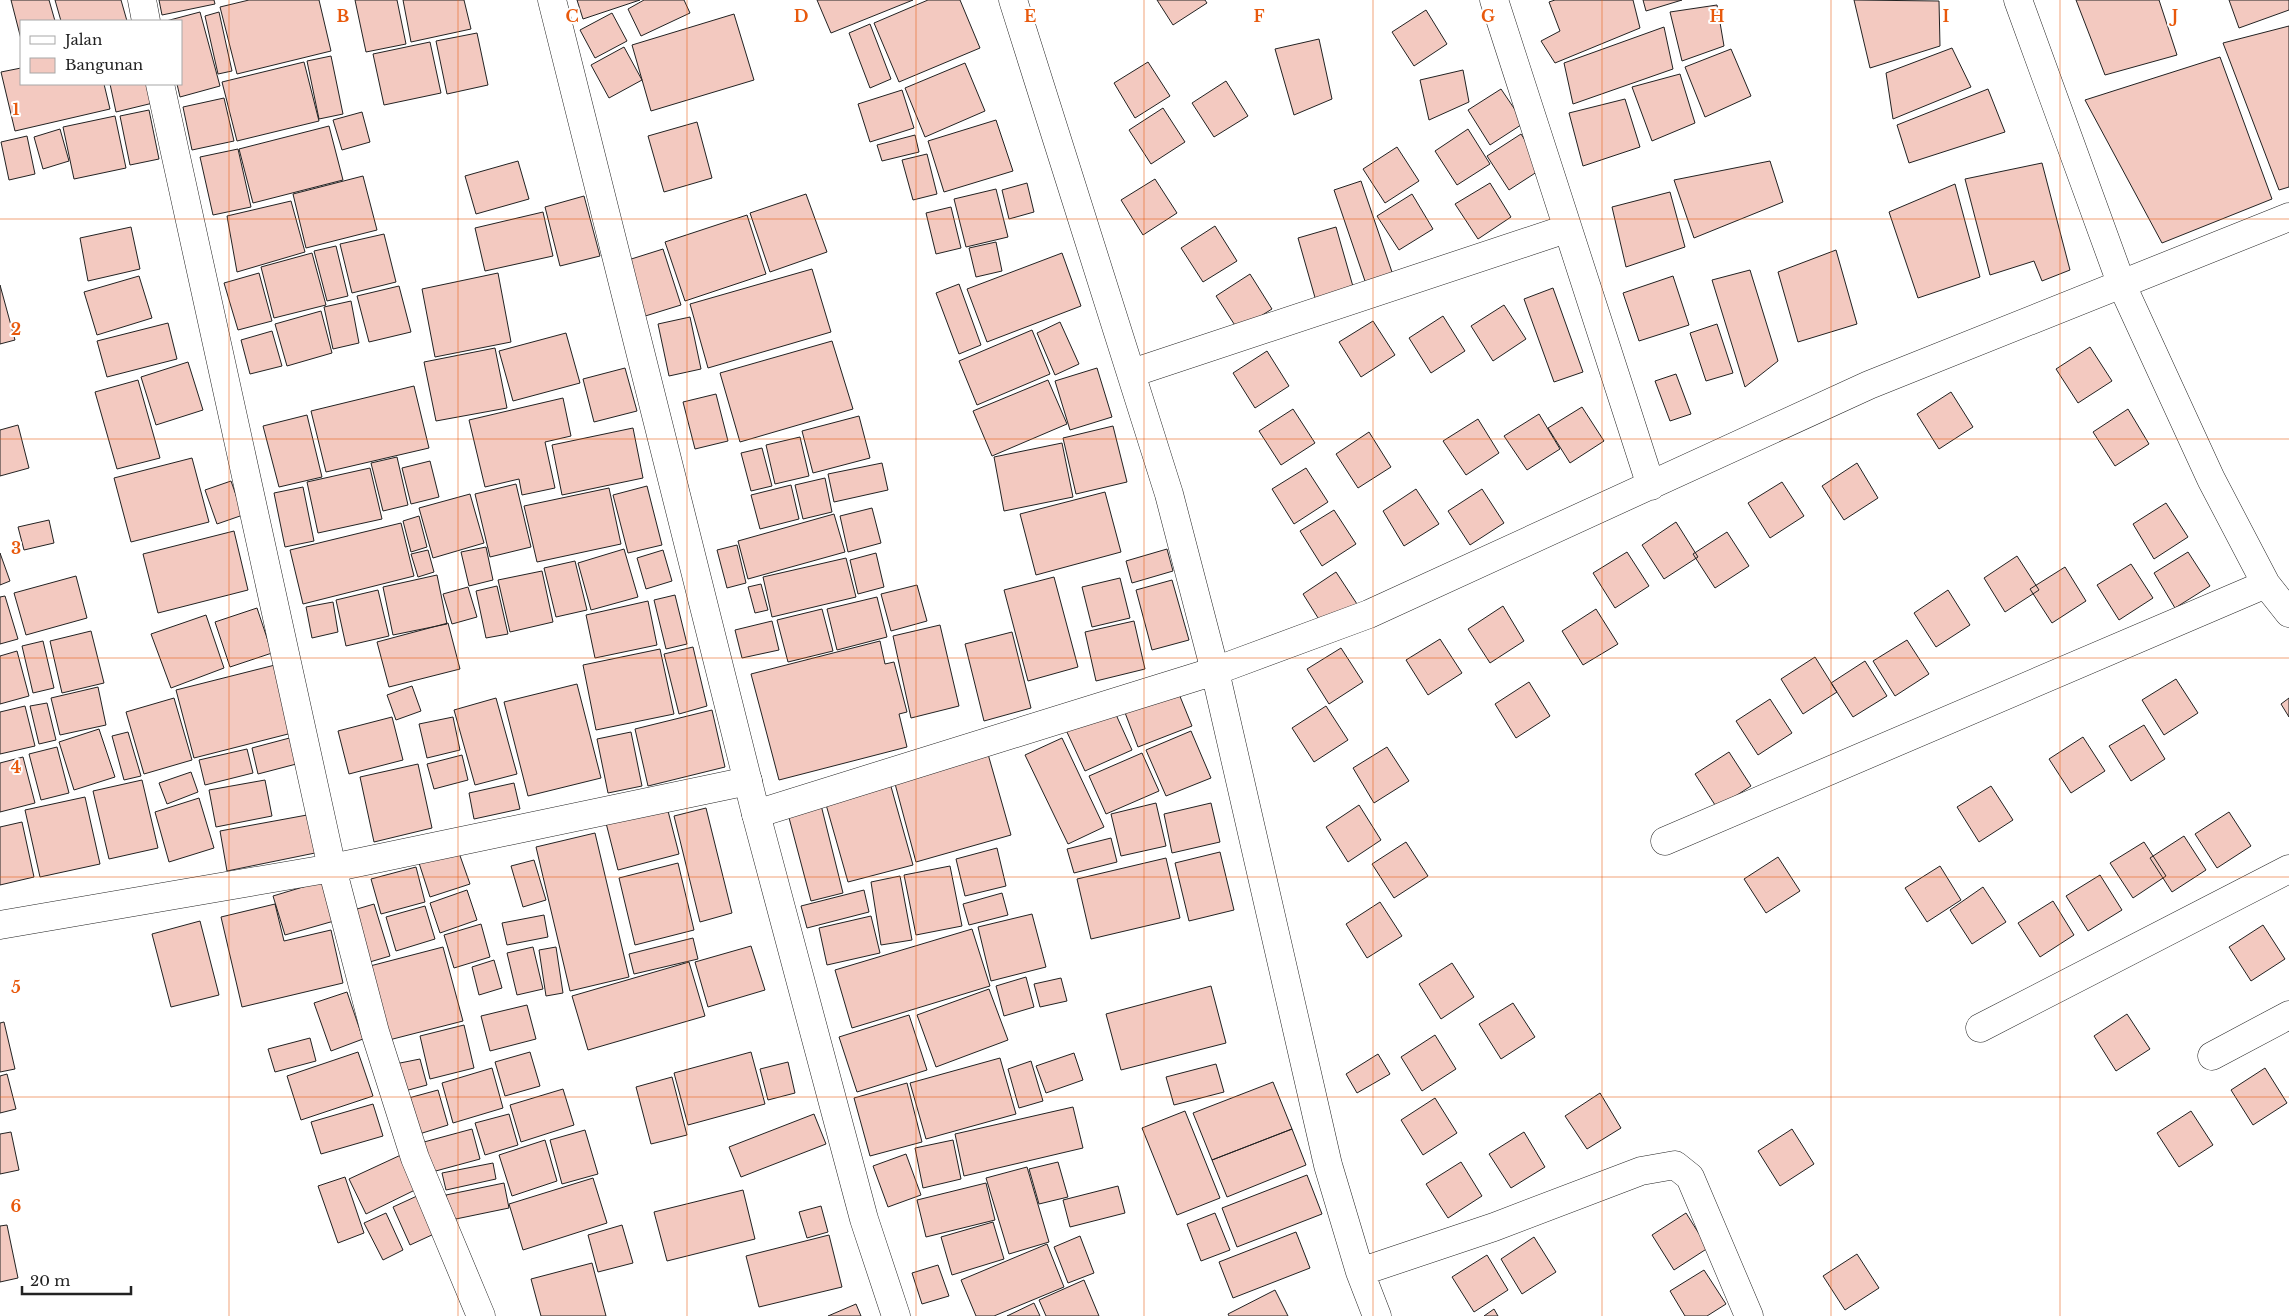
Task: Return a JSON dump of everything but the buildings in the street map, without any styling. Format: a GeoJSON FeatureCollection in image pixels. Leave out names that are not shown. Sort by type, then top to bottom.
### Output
{"type":"FeatureCollection","features":[{"type":"Feature","properties":{"kind":"street"},"geometry":{"type":"LineString","coordinates":[[142,0],[146,20]]}},
{"type":"Feature","properties":{"kind":"street"},"geometry":{"type":"LineString","coordinates":[[552,0],[756,814],[864,1218],[896,1316]]}},
{"type":"Feature","properties":{"kind":"street"},"geometry":{"type":"LineString","coordinates":[[1012,0],[1169,494],[1215,671],[1328,1165],[1360,1272],[1377,1316]]}},
{"type":"Feature","properties":{"kind":"street"},"geometry":{"type":"LineString","coordinates":[[1494,0],[1566,229],[1603,333],[1651,486]]}},
{"type":"Feature","properties":{"kind":"street"},"geometry":{"type":"LineString","coordinates":[[2018,0],[2121,283],[2211,479],[2266,584],[2289,613]]}},
{"type":"Feature","properties":{"kind":"street"},"geometry":{"type":"LineString","coordinates":[[160,85],[332,868],[374,1032],[415,1158],[481,1316]]}},
{"type":"Feature","properties":{"kind":"street"},"geometry":{"type":"LineString","coordinates":[[756,814],[1215,671],[1369,614],[1869,385],[2289,217]]}},
{"type":"Feature","properties":{"kind":"street"},"geometry":{"type":"LineString","coordinates":[[1132,373],[1566,229]]}},
{"type":"Feature","properties":{"kind":"street"},"geometry":{"type":"LineString","coordinates":[[1665,841],[2266,584]]}},
{"type":"Feature","properties":{"kind":"street"},"geometry":{"type":"LineString","coordinates":[[0,924],[332,868],[748,781]]}},
{"type":"Feature","properties":{"kind":"street"},"geometry":{"type":"LineString","coordinates":[[1980,1028],[2289,869]]}},
{"type":"Feature","properties":{"kind":"street"},"geometry":{"type":"LineString","coordinates":[[2212,1056],[2289,1015]]}},
{"type":"Feature","properties":{"kind":"street"},"geometry":{"type":"LineString","coordinates":[[1360,1272],[1494,1227],[1641,1171],[1675,1165],[1690,1177],[1748,1316]]}}]}
